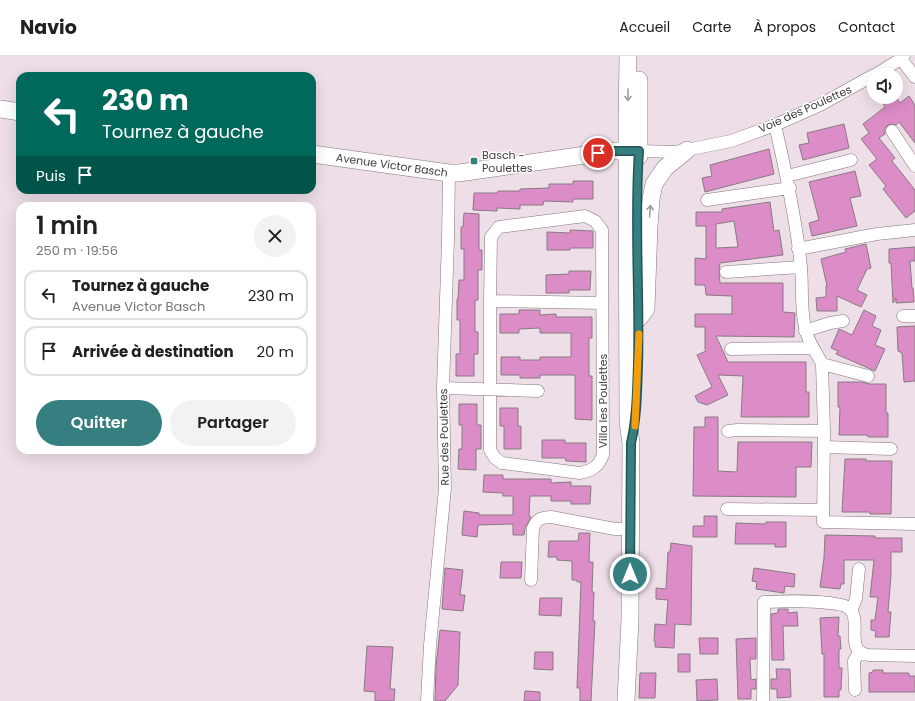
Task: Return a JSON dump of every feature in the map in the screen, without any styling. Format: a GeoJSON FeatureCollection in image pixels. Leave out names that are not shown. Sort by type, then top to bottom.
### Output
{"type":"FeatureCollection","features":[{"type":"Feature","properties":{"kind":"main road"},"geometry":{"type":"LineString","coordinates":[[628,56],[627,125],[633,151],[637,180],[639,318],[636,422],[631,443]]}},
{"type":"Feature","properties":{"kind":"main road"},"geometry":{"type":"LineString","coordinates":[[626,701],[630,619],[631,443],[628,421],[633,151],[639,56]]}},
{"type":"Feature","properties":{"kind":"main road"},"geometry":{"type":"LineString","coordinates":[[0,109],[16,111]]}},
{"type":"Feature","properties":{"kind":"main road"},"geometry":{"type":"LineString","coordinates":[[639,318],[646,309],[649,226],[651,199],[654,184],[665,168],[687,150]]}},
{"type":"Feature","properties":{"kind":"main road","name":"Avenue Victor Basch"},"geometry":{"type":"LineString","coordinates":[[316,155],[449,173],[459,173],[613,151],[633,151]]}},
{"type":"Feature","properties":{"kind":"street","name":"Voie des Poulettes"},"geometry":{"type":"LineString","coordinates":[[886,68],[902,58]]}},
{"type":"Feature","properties":{"kind":"street"},"geometry":{"type":"LineString","coordinates":[[902,58],[915,77]]}},
{"type":"Feature","properties":{"kind":"street","name":"Voie des Poulettes"},"geometry":{"type":"LineString","coordinates":[[633,151],[676,152],[731,141],[775,125],[820,105],[867,79]]}},
{"type":"Feature","properties":{"kind":"street"},"geometry":{"type":"LineString","coordinates":[[775,125],[790,188],[801,267],[803,320],[805,331],[812,348],[818,355],[822,364],[824,430],[823,522],[915,524]]}},
{"type":"Feature","properties":{"kind":"street"},"geometry":{"type":"LineString","coordinates":[[892,131],[915,166]]}},
{"type":"Feature","properties":{"kind":"street"},"geometry":{"type":"LineString","coordinates":[[787,176],[851,160]]}},
{"type":"Feature","properties":{"kind":"street","name":"Rue des Poulettes"},"geometry":{"type":"LineString","coordinates":[[427,701],[430,645],[445,488],[442,388],[449,173]]}},
{"type":"Feature","properties":{"kind":"street"},"geometry":{"type":"LineString","coordinates":[[707,200],[790,188]]}},
{"type":"Feature","properties":{"kind":"street","name":"Villa les Poulettes"},"geometry":{"type":"LineString","coordinates":[[585,216],[595,221],[602,230],[603,454],[599,464],[590,471],[580,472],[502,463],[495,458],[490,450],[490,301],[491,237],[499,227],[585,216]]}},
{"type":"Feature","properties":{"kind":"street"},"geometry":{"type":"LineString","coordinates":[[798,249],[877,234],[915,230]]}},
{"type":"Feature","properties":{"kind":"street"},"geometry":{"type":"LineString","coordinates":[[726,272],[801,267]]}},
{"type":"Feature","properties":{"kind":"street"},"geometry":{"type":"LineString","coordinates":[[490,301],[602,303]]}},
{"type":"Feature","properties":{"kind":"street"},"geometry":{"type":"LineString","coordinates":[[903,316],[915,316]]}},
{"type":"Feature","properties":{"kind":"street"},"geometry":{"type":"LineString","coordinates":[[805,331],[830,323],[842,321]]}},
{"type":"Feature","properties":{"kind":"street"},"geometry":{"type":"LineString","coordinates":[[731,350],[812,348]]}},
{"type":"Feature","properties":{"kind":"street"},"geometry":{"type":"LineString","coordinates":[[822,364],[868,376]]}},
{"type":"Feature","properties":{"kind":"street"},"geometry":{"type":"LineString","coordinates":[[442,388],[538,392]]}},
{"type":"Feature","properties":{"kind":"street"},"geometry":{"type":"LineString","coordinates":[[728,431],[824,430]]}},
{"type":"Feature","properties":{"kind":"street"},"geometry":{"type":"LineString","coordinates":[[824,447],[891,449]]}},
{"type":"Feature","properties":{"kind":"street"},"geometry":{"type":"LineString","coordinates":[[727,509],[823,510]]}},
{"type":"Feature","properties":{"kind":"street"},"geometry":{"type":"LineString","coordinates":[[531,580],[533,528],[536,521],[541,518],[551,517],[615,528],[630,529]]}},
{"type":"Feature","properties":{"kind":"street"},"geometry":{"type":"LineString","coordinates":[[850,611],[856,599],[859,569]]}},
{"type":"Feature","properties":{"kind":"street"},"geometry":{"type":"LineString","coordinates":[[763,701],[764,602],[802,600],[838,604],[847,607],[853,613],[856,648],[863,655],[915,656]]}},
{"type":"Feature","properties":{"kind":"street"},"geometry":{"type":"LineString","coordinates":[[855,690],[854,661],[859,652]]}},
{"type":"Feature","properties":{"kind":"building"},"geometry":{"type":"Polygon","coordinates":[[[909,96],[915,105],[915,143],[899,122],[896,125],[888,125],[885,128],[885,134],[879,138],[895,158],[892,161],[915,190],[915,211],[906,218],[883,189],[886,186],[869,165],[877,159],[861,139],[869,133],[863,124],[885,107],[884,104],[903,104],[903,101],[909,96]]]}},
{"type":"Feature","properties":{"kind":"building"},"geometry":{"type":"Polygon","coordinates":[[[844,124],[849,148],[803,160],[799,145],[809,143],[807,133],[844,124]]]}},
{"type":"Feature","properties":{"kind":"building"},"geometry":{"type":"Polygon","coordinates":[[[769,149],[774,174],[705,192],[702,178],[712,176],[710,165],[769,149]]]}},
{"type":"Feature","properties":{"kind":"building"},"geometry":{"type":"Polygon","coordinates":[[[855,171],[861,196],[850,198],[857,226],[812,236],[809,223],[819,220],[809,182],[855,171]]]}},
{"type":"Feature","properties":{"kind":"building"},"geometry":{"type":"Polygon","coordinates":[[[573,181],[593,181],[593,199],[573,199],[573,202],[544,201],[543,205],[520,205],[520,209],[497,208],[497,211],[473,210],[474,193],[497,193],[498,191],[520,191],[520,189],[549,188],[549,184],[573,184],[573,181]]]}},
{"type":"Feature","properties":{"kind":"building"},"geometry":{"type":"Polygon","coordinates":[[[770,202],[774,231],[779,230],[783,255],[720,263],[720,283],[783,283],[783,312],[795,313],[794,337],[716,336],[728,362],[806,362],[806,392],[809,392],[809,417],[741,417],[743,376],[718,375],[728,395],[707,405],[698,402],[695,396],[712,387],[697,355],[706,351],[705,327],[695,327],[695,314],[732,314],[732,296],[706,295],[705,285],[695,285],[695,258],[706,259],[706,226],[696,226],[696,212],[722,212],[722,209],[770,202]],[[734,221],[716,224],[716,248],[738,247],[734,221]]]}},
{"type":"Feature","properties":{"kind":"building"},"geometry":{"type":"Polygon","coordinates":[[[464,213],[479,214],[479,250],[482,250],[482,270],[478,270],[478,300],[475,300],[475,332],[478,332],[478,354],[474,354],[474,376],[456,376],[456,354],[460,354],[460,320],[457,320],[457,299],[459,280],[464,280],[464,249],[461,249],[461,227],[463,227],[464,213]]]}},
{"type":"Feature","properties":{"kind":"building"},"geometry":{"type":"Polygon","coordinates":[[[570,230],[593,231],[593,248],[547,250],[547,232],[570,233],[570,230]]]}},
{"type":"Feature","properties":{"kind":"building"},"geometry":{"type":"Polygon","coordinates":[[[866,244],[871,268],[867,269],[857,290],[867,295],[861,307],[837,296],[837,311],[817,311],[816,298],[826,297],[827,286],[821,259],[846,252],[845,249],[866,244]]]}},
{"type":"Feature","properties":{"kind":"building"},"geometry":{"type":"Polygon","coordinates":[[[915,247],[915,261],[910,261],[914,302],[896,303],[896,298],[893,303],[889,249],[915,247]]]}},
{"type":"Feature","properties":{"kind":"building"},"geometry":{"type":"Polygon","coordinates":[[[569,271],[591,271],[590,290],[569,290],[569,293],[546,293],[546,275],[569,274],[569,271]]]}},
{"type":"Feature","properties":{"kind":"building"},"geometry":{"type":"Polygon","coordinates":[[[519,310],[540,310],[540,315],[556,314],[556,317],[592,317],[592,338],[589,338],[589,376],[592,376],[592,420],[575,419],[575,375],[540,375],[540,378],[520,378],[520,375],[501,375],[501,357],[520,357],[520,360],[540,360],[540,357],[571,357],[571,333],[540,333],[540,328],[519,329],[519,333],[500,333],[500,314],[519,314],[519,310]]]}},
{"type":"Feature","properties":{"kind":"building"},"geometry":{"type":"Polygon","coordinates":[[[864,310],[876,316],[872,326],[881,330],[875,345],[885,349],[875,371],[836,354],[838,351],[831,348],[839,329],[852,335],[864,310]]]}},
{"type":"Feature","properties":{"kind":"building"},"geometry":{"type":"Polygon","coordinates":[[[915,326],[915,381],[904,382],[902,353],[898,351],[897,327],[915,326]]]}},
{"type":"Feature","properties":{"kind":"building"},"geometry":{"type":"Polygon","coordinates":[[[838,382],[886,384],[888,437],[839,435],[840,407],[838,407],[838,382]]]}},
{"type":"Feature","properties":{"kind":"building"},"geometry":{"type":"Polygon","coordinates":[[[459,404],[477,404],[477,425],[481,425],[481,449],[476,449],[476,470],[458,469],[459,449],[462,449],[462,425],[459,425],[459,404]]]}},
{"type":"Feature","properties":{"kind":"building"},"geometry":{"type":"Polygon","coordinates":[[[500,408],[518,408],[518,426],[521,426],[521,449],[504,449],[504,426],[500,426],[500,408]]]}},
{"type":"Feature","properties":{"kind":"building"},"geometry":{"type":"Polygon","coordinates":[[[705,417],[718,417],[718,471],[737,472],[738,442],[812,442],[811,467],[796,467],[796,497],[693,496],[694,427],[705,427],[705,417]]]}},
{"type":"Feature","properties":{"kind":"building"},"geometry":{"type":"Polygon","coordinates":[[[542,440],[565,440],[565,443],[586,443],[586,462],[566,461],[565,458],[542,458],[542,440]]]}},
{"type":"Feature","properties":{"kind":"building"},"geometry":{"type":"Polygon","coordinates":[[[845,459],[892,461],[891,514],[842,512],[845,459]]]}},
{"type":"Feature","properties":{"kind":"building"},"geometry":{"type":"Polygon","coordinates":[[[484,475],[503,475],[503,479],[551,479],[551,483],[571,482],[571,486],[591,486],[590,504],[571,504],[571,501],[551,501],[551,496],[530,496],[529,516],[531,517],[525,528],[524,535],[513,535],[513,524],[478,525],[477,537],[462,535],[464,511],[479,513],[479,515],[513,515],[513,496],[503,496],[503,493],[483,492],[484,475]]]}},
{"type":"Feature","properties":{"kind":"building"},"geometry":{"type":"Polygon","coordinates":[[[704,516],[717,516],[717,537],[693,537],[693,526],[704,526],[704,516]]]}},
{"type":"Feature","properties":{"kind":"building"},"geometry":{"type":"Polygon","coordinates":[[[766,522],[786,522],[786,547],[775,547],[775,544],[735,544],[736,523],[765,524],[766,522]]]}},
{"type":"Feature","properties":{"kind":"building"},"geometry":{"type":"Polygon","coordinates":[[[579,533],[590,533],[589,562],[593,562],[592,592],[594,592],[593,621],[595,621],[591,701],[580,701],[580,688],[577,688],[581,582],[572,580],[572,561],[557,560],[557,557],[548,557],[549,541],[578,541],[579,533]]]}},
{"type":"Feature","properties":{"kind":"building"},"geometry":{"type":"Polygon","coordinates":[[[825,535],[902,538],[902,552],[891,552],[888,612],[891,612],[889,637],[875,637],[876,631],[871,630],[871,620],[875,620],[878,597],[870,597],[874,560],[844,560],[844,584],[841,584],[840,589],[820,587],[824,558],[825,535]]]}},
{"type":"Feature","properties":{"kind":"building"},"geometry":{"type":"Polygon","coordinates":[[[671,543],[692,546],[691,625],[675,624],[674,648],[655,647],[655,624],[666,625],[668,600],[656,599],[656,588],[666,589],[668,552],[670,552],[671,543]]]}},
{"type":"Feature","properties":{"kind":"building"},"geometry":{"type":"Polygon","coordinates":[[[501,562],[522,562],[521,578],[500,578],[501,562]]]}},
{"type":"Feature","properties":{"kind":"building"},"geometry":{"type":"Polygon","coordinates":[[[445,568],[463,570],[460,595],[465,595],[463,611],[442,609],[445,568]]]}},
{"type":"Feature","properties":{"kind":"building"},"geometry":{"type":"Polygon","coordinates":[[[754,568],[795,574],[794,587],[785,586],[784,593],[756,589],[757,582],[752,581],[754,568]]]}},
{"type":"Feature","properties":{"kind":"building"},"geometry":{"type":"Polygon","coordinates":[[[540,598],[562,598],[561,616],[539,615],[540,598]]]}},
{"type":"Feature","properties":{"kind":"building"},"geometry":{"type":"Polygon","coordinates":[[[778,609],[788,609],[788,613],[797,612],[798,626],[783,626],[784,660],[772,660],[771,614],[778,613],[778,609]]]}},
{"type":"Feature","properties":{"kind":"building"},"geometry":{"type":"Polygon","coordinates":[[[839,617],[838,636],[840,636],[841,649],[839,649],[839,668],[842,668],[841,690],[839,690],[839,697],[824,697],[824,654],[822,654],[820,618],[839,617]]]}},
{"type":"Feature","properties":{"kind":"building"},"geometry":{"type":"Polygon","coordinates":[[[440,630],[460,632],[458,685],[445,701],[435,701],[436,666],[440,630]]]}},
{"type":"Feature","properties":{"kind":"building"},"geometry":{"type":"Polygon","coordinates":[[[699,638],[718,638],[718,654],[700,654],[699,638]]]}},
{"type":"Feature","properties":{"kind":"building"},"geometry":{"type":"Polygon","coordinates":[[[756,638],[756,659],[750,659],[751,680],[756,679],[756,689],[751,689],[751,699],[738,699],[736,639],[756,638]]]}},
{"type":"Feature","properties":{"kind":"building"},"geometry":{"type":"Polygon","coordinates":[[[367,646],[393,647],[390,689],[395,689],[394,701],[375,701],[375,692],[364,691],[367,646]]]}},
{"type":"Feature","properties":{"kind":"building"},"geometry":{"type":"Polygon","coordinates":[[[535,652],[553,652],[553,670],[534,669],[535,652]]]}},
{"type":"Feature","properties":{"kind":"building"},"geometry":{"type":"Polygon","coordinates":[[[678,654],[690,654],[690,672],[678,672],[678,654]]]}},
{"type":"Feature","properties":{"kind":"building"},"geometry":{"type":"Polygon","coordinates":[[[776,669],[790,669],[791,697],[777,698],[777,689],[771,689],[771,679],[777,679],[776,669]]]}},
{"type":"Feature","properties":{"kind":"building"},"geometry":{"type":"Polygon","coordinates":[[[873,670],[883,670],[883,673],[909,673],[909,676],[915,676],[915,692],[869,692],[869,673],[873,672],[873,670]]]}},
{"type":"Feature","properties":{"kind":"building"},"geometry":{"type":"Polygon","coordinates":[[[640,673],[656,673],[655,698],[639,698],[640,673]]]}},
{"type":"Feature","properties":{"kind":"building"},"geometry":{"type":"Polygon","coordinates":[[[717,679],[718,700],[697,701],[696,680],[717,679]]]}},
{"type":"Feature","properties":{"kind":"building"},"geometry":{"type":"Polygon","coordinates":[[[525,691],[540,692],[540,701],[524,701],[525,691]]]}},
{"type":"Feature","properties":{"kind":"slow traffic"},"geometry":{"type":"LineString","coordinates":[[635,426],[639,334]]}},
{"type":"Feature","properties":{"kind":"place","name":"Basch - Poulettes"},"geometry":{"type":"Point","coordinates":[474,161]}},
{"type":"Feature","properties":{"kind":"route"},"geometry":{"type":"LineString","coordinates":[[598,153],[613,151],[639,151],[637,180],[639,318],[636,422],[631,443],[630,574]]}}]}
